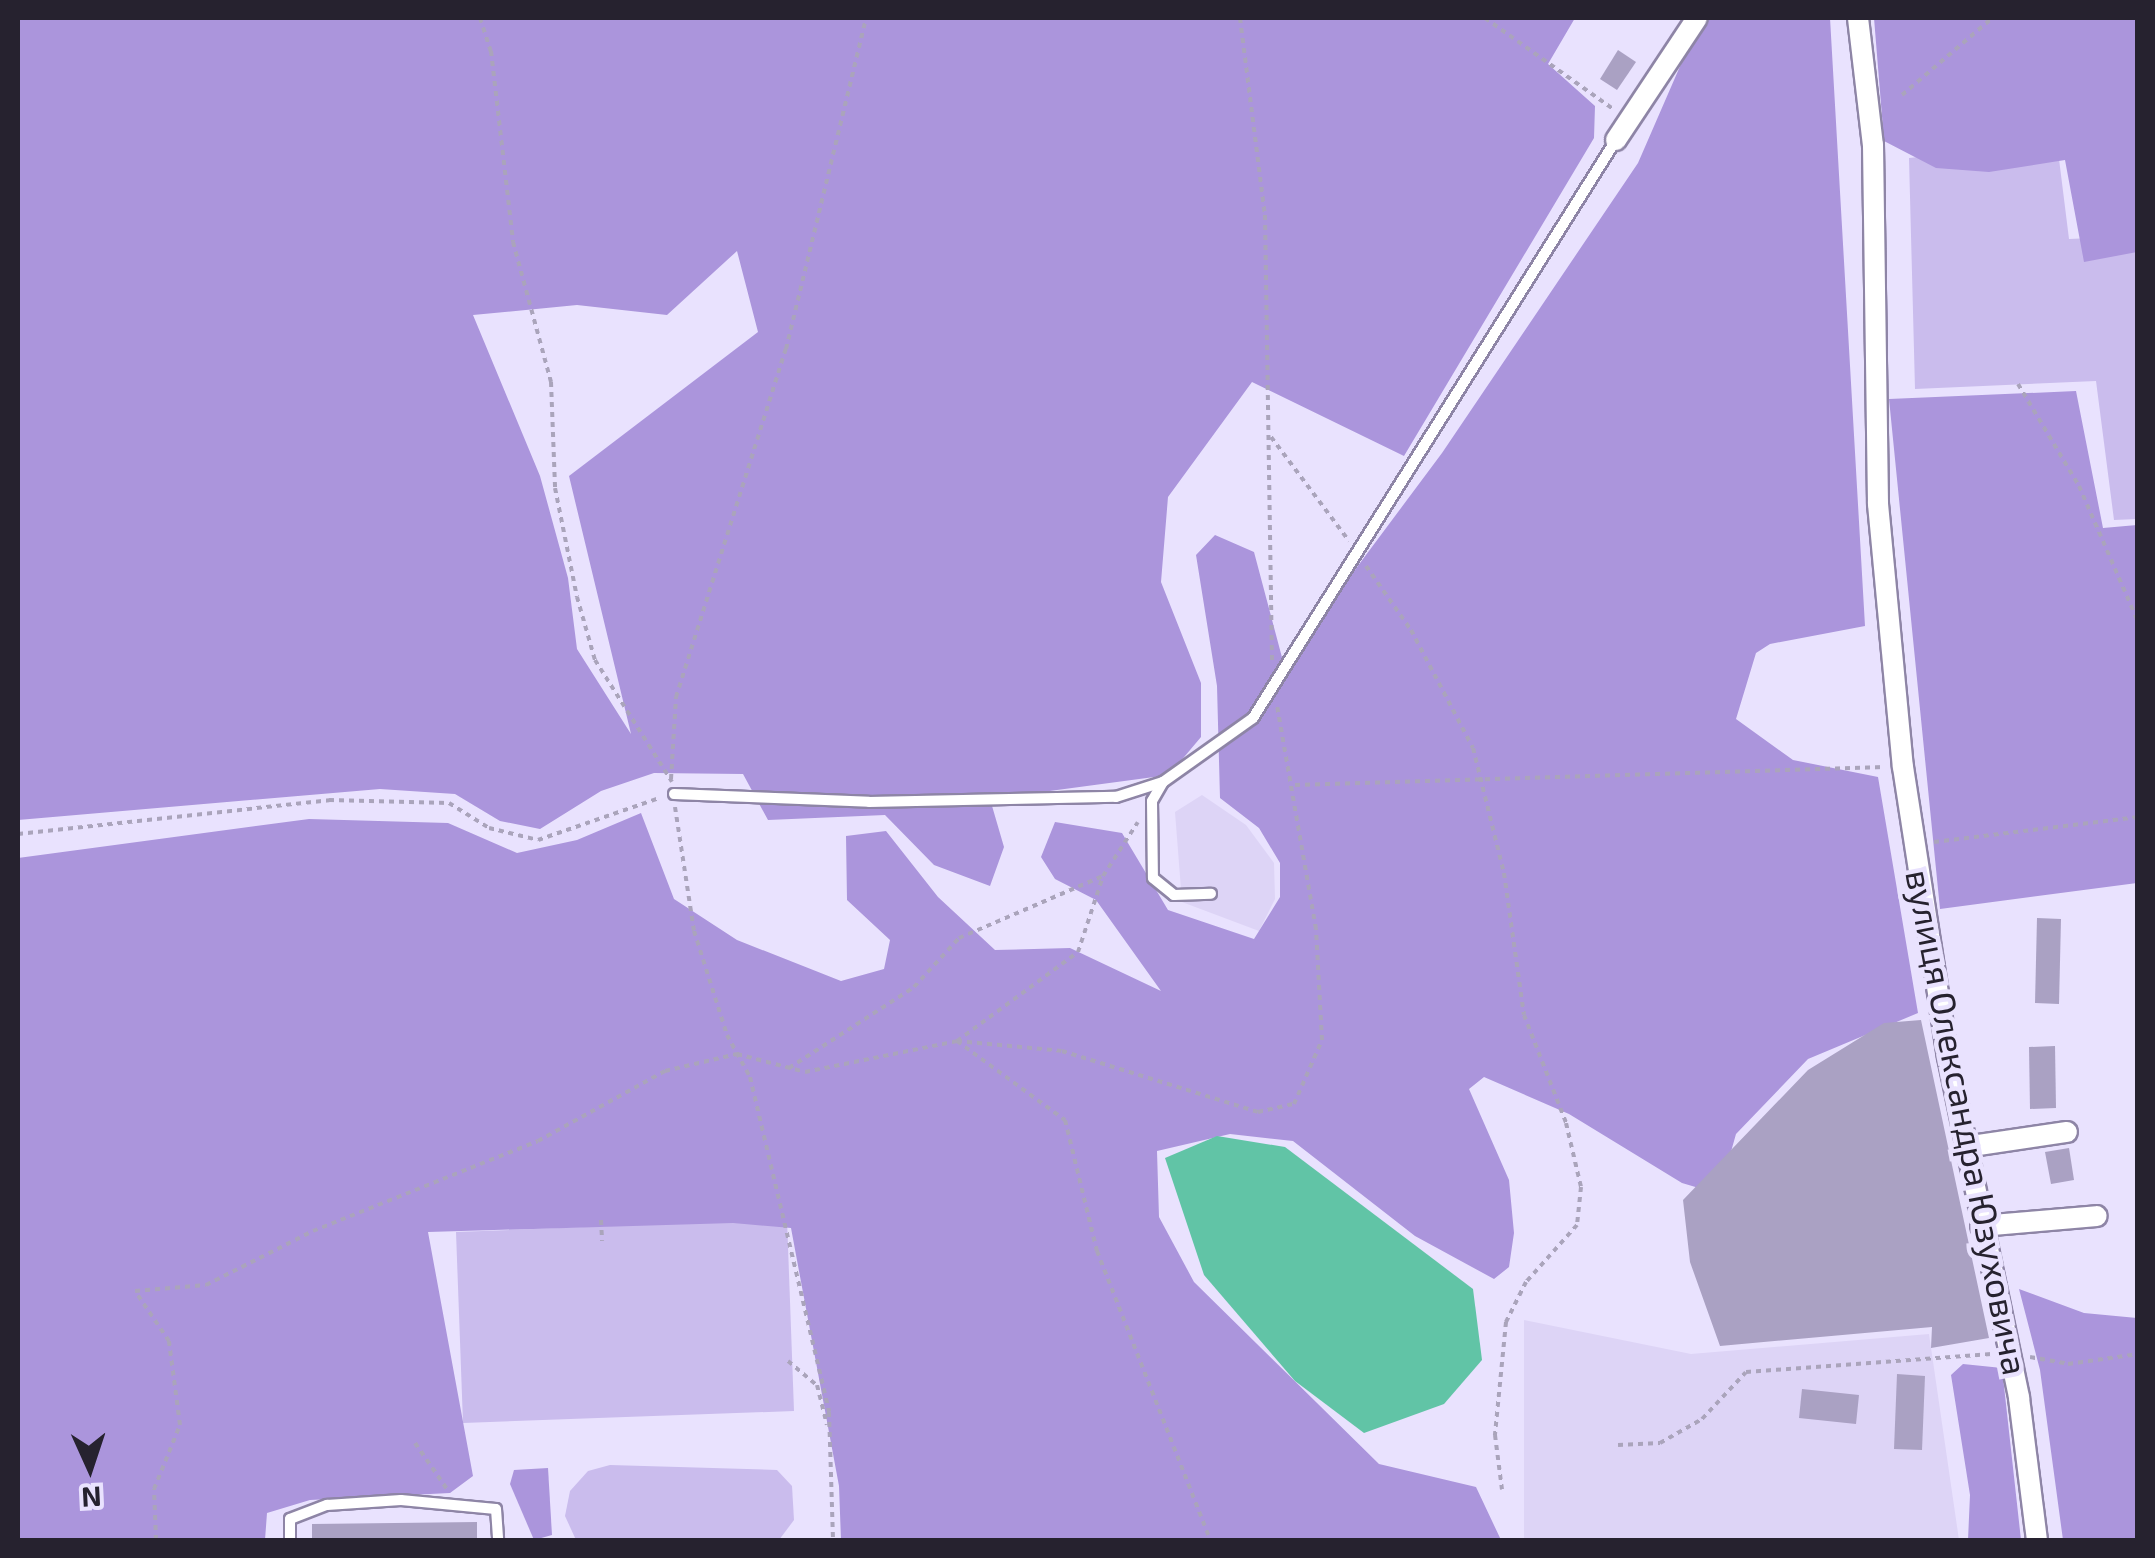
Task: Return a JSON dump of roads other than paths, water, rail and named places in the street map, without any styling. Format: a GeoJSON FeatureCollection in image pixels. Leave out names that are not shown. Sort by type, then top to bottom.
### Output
{"type":"FeatureCollection","features":[{"type":"Feature","properties":{"kind":"street"},"geometry":{"type":"LineString","coordinates":[[1616,140],[1697,18]]}},
{"type":"Feature","properties":{"kind":"street","name":"вулиця Олександра Юзуховича"},"geometry":{"type":"LineString","coordinates":[[1858,18],[1873,145],[1888,644],[1903,766],[1966,1148],[2011,1354],[2038,1540]]}},
{"type":"Feature","properties":{"kind":"street"},"geometry":{"type":"LineString","coordinates":[[1966,1148],[2067,1132]]}},
{"type":"Feature","properties":{"kind":"street"},"geometry":{"type":"LineString","coordinates":[[1981,1226],[2097,1216]]}},
{"type":"Feature","properties":{"kind":"lane"},"geometry":{"type":"LineString","coordinates":[[674,794],[869,802],[1116,797],[1163,782],[1253,718],[1616,140]]}},
{"type":"Feature","properties":{"kind":"lane"},"geometry":{"type":"LineString","coordinates":[[1163,782],[1152,802],[1154,878],[1174,895],[1211,894]]}},
{"type":"Feature","properties":{"kind":"lane"},"geometry":{"type":"LineString","coordinates":[[290,1540],[290,1519],[327,1505],[456,1501],[496,1509],[498,1538]]}}]}
